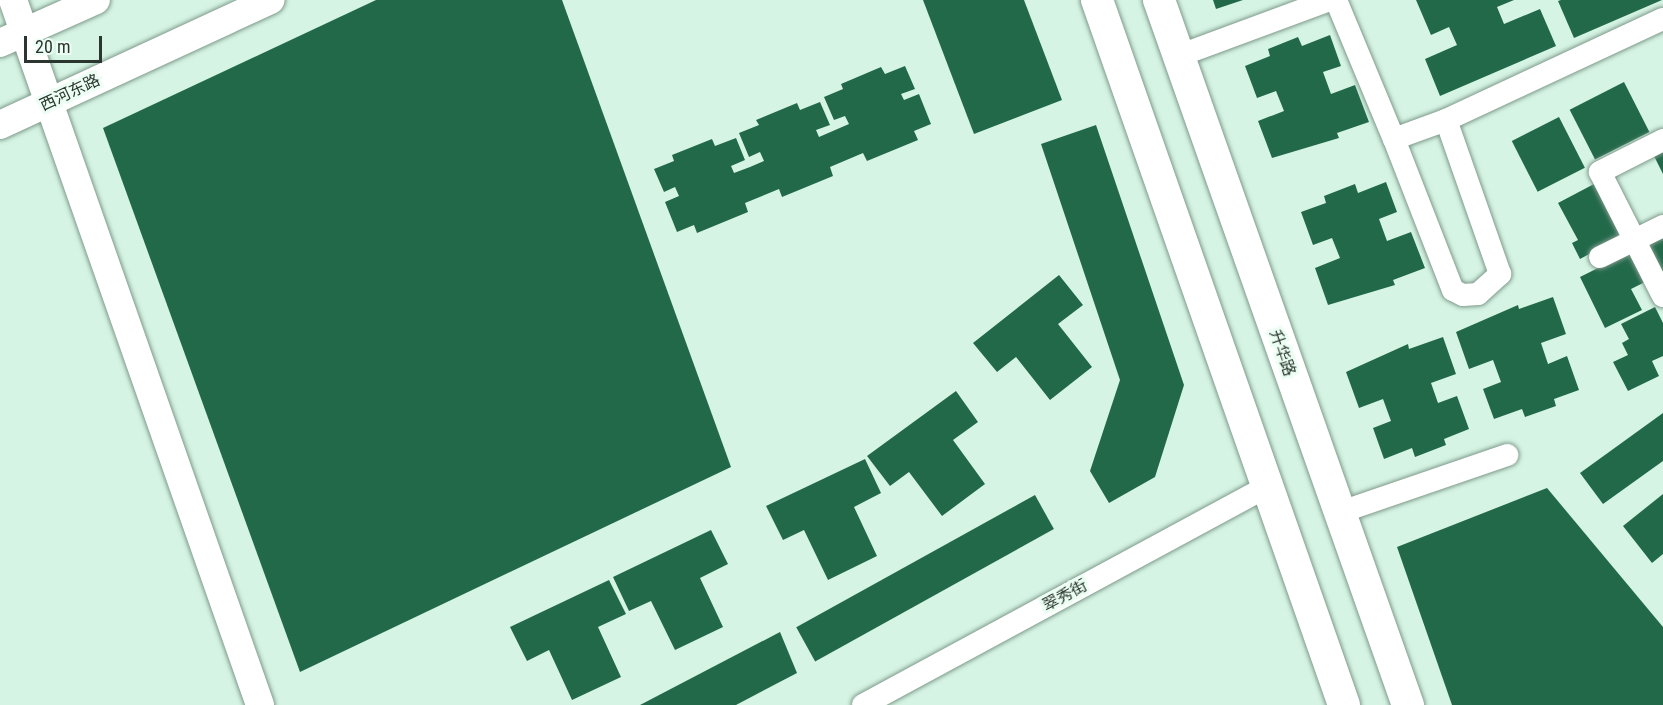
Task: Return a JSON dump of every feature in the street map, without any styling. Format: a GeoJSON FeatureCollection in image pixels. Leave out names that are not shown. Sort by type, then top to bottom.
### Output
{"type":"FeatureCollection","features":[{"type":"Feature","properties":{"kind":"main road"},"geometry":{"type":"LineString","coordinates":[[1097,0],[1344,705]]}},
{"type":"Feature","properties":{"kind":"main road","name":"升华路"},"geometry":{"type":"LineString","coordinates":[[1160,0],[1338,513],[1408,705]]}},
{"type":"Feature","properties":{"kind":"street"},"geometry":{"type":"LineString","coordinates":[[13,0],[12,38],[49,103],[260,705]]}},
{"type":"Feature","properties":{"kind":"street"},"geometry":{"type":"LineString","coordinates":[[12,38],[96,0]]}},
{"type":"Feature","properties":{"kind":"street","name":"西河东路"},"geometry":{"type":"LineString","coordinates":[[0,125],[271,0]]}},
{"type":"Feature","properties":{"kind":"street"},"geometry":{"type":"LineString","coordinates":[[1178,56],[1329,0]]}},
{"type":"Feature","properties":{"kind":"street"},"geometry":{"type":"LineString","coordinates":[[1336,0],[1453,290],[1463,295],[1478,294],[1500,274],[1446,120]]}},
{"type":"Feature","properties":{"kind":"street"},"geometry":{"type":"LineString","coordinates":[[1394,139],[1446,120],[1663,19]]}},
{"type":"Feature","properties":{"kind":"street"},"geometry":{"type":"LineString","coordinates":[[1663,140],[1600,172],[1663,296]]}},
{"type":"Feature","properties":{"kind":"street"},"geometry":{"type":"LineString","coordinates":[[1600,258],[1663,226]]}},
{"type":"Feature","properties":{"kind":"street"},"geometry":{"type":"LineString","coordinates":[[1338,513],[1507,455]]}},
{"type":"Feature","properties":{"kind":"street","name":"翠秀街"},"geometry":{"type":"LineString","coordinates":[[863,705],[1268,488]]}},
{"type":"Feature","properties":{"kind":"building"},"geometry":{"type":"Polygon","coordinates":[[[376,0],[562,0],[731,467],[300,672],[103,128],[376,0]]]}},
{"type":"Feature","properties":{"kind":"building"},"geometry":{"type":"Polygon","coordinates":[[[923,0],[1024,0],[1062,100],[974,134],[923,0]]]}},
{"type":"Feature","properties":{"kind":"building"},"geometry":{"type":"Polygon","coordinates":[[[1213,0],[1243,0],[1216,9],[1213,0]]]}},
{"type":"Feature","properties":{"kind":"building"},"geometry":{"type":"Polygon","coordinates":[[[1416,0],[1514,0],[1497,7],[1504,24],[1540,9],[1556,46],[1440,96],[1425,59],[1457,45],[1449,27],[1431,35],[1416,0]]]}},
{"type":"Feature","properties":{"kind":"building"},"geometry":{"type":"Polygon","coordinates":[[[1662,0],[1574,38],[1558,1],[1662,0]]]}},
{"type":"Feature","properties":{"kind":"building"},"geometry":{"type":"Polygon","coordinates":[[[1330,35],[1341,66],[1323,72],[1331,94],[1355,85],[1369,122],[1337,133],[1339,138],[1272,158],[1258,121],[1284,111],[1276,91],[1257,98],[1245,66],[1270,56],[1268,49],[1298,37],[1302,46],[1330,35]]]}},
{"type":"Feature","properties":{"kind":"building"},"geometry":{"type":"Polygon","coordinates":[[[905,66],[915,89],[901,94],[904,100],[919,94],[931,124],[914,131],[918,140],[867,161],[863,153],[830,167],[833,176],[782,197],[779,189],[745,203],[748,212],[697,233],[694,225],[677,232],[665,202],[679,196],[675,187],[664,192],[654,169],[674,161],[672,155],[712,139],[715,146],[736,138],[745,160],[731,166],[734,173],[750,167],[764,161],[760,152],[749,157],[739,133],[759,125],[756,120],[797,103],[800,110],[820,102],[830,125],[816,130],[819,137],[849,124],[845,116],[834,120],[824,97],[843,89],[841,84],[881,67],[885,74],[905,66]]]}},
{"type":"Feature","properties":{"kind":"building"},"geometry":{"type":"Polygon","coordinates":[[[1624,82],[1649,132],[1595,160],[1570,110],[1624,82]]]}},
{"type":"Feature","properties":{"kind":"building"},"geometry":{"type":"Polygon","coordinates":[[[1559,117],[1585,168],[1538,192],[1512,141],[1559,117]]]}},
{"type":"Feature","properties":{"kind":"building"},"geometry":{"type":"Polygon","coordinates":[[[1096,125],[1184,385],[1155,477],[1109,503],[1090,471],[1120,380],[1041,144],[1096,125]]]}},
{"type":"Feature","properties":{"kind":"building"},"geometry":{"type":"Polygon","coordinates":[[[1663,151],[1663,174],[1654,156],[1663,151]]]}},
{"type":"Feature","properties":{"kind":"building"},"geometry":{"type":"Polygon","coordinates":[[[1386,182],[1397,212],[1379,219],[1387,241],[1411,232],[1425,268],[1393,280],[1395,285],[1328,305],[1315,268],[1340,258],[1332,238],[1313,245],[1301,212],[1326,203],[1324,196],[1355,184],[1358,193],[1386,182]]]}},
{"type":"Feature","properties":{"kind":"building"},"geometry":{"type":"Polygon","coordinates":[[[1594,184],[1621,237],[1580,259],[1572,243],[1578,240],[1558,203],[1594,184]]]}},
{"type":"Feature","properties":{"kind":"building"},"geometry":{"type":"Polygon","coordinates":[[[1663,232],[1663,281],[1643,242],[1663,232]]]}},
{"type":"Feature","properties":{"kind":"building"},"geometry":{"type":"Polygon","coordinates":[[[1630,252],[1645,282],[1631,289],[1642,310],[1605,328],[1580,277],[1630,252]]]}},
{"type":"Feature","properties":{"kind":"building"},"geometry":{"type":"Polygon","coordinates":[[[1059,275],[1083,305],[1058,324],[1092,367],[1050,400],[1016,357],[997,372],[973,343],[1059,275]]]}},
{"type":"Feature","properties":{"kind":"building"},"geometry":{"type":"Polygon","coordinates":[[[1553,297],[1566,334],[1541,343],[1548,364],[1567,356],[1579,390],[1554,399],[1556,406],[1525,417],[1522,409],[1494,419],[1483,389],[1501,382],[1493,360],[1469,369],[1456,332],[1518,305],[1519,309],[1553,297]]]}},
{"type":"Feature","properties":{"kind":"building"},"geometry":{"type":"Polygon","coordinates":[[[1655,307],[1663,323],[1663,356],[1652,361],[1659,376],[1628,391],[1613,362],[1628,355],[1622,343],[1629,339],[1621,324],[1655,307]]]}},
{"type":"Feature","properties":{"kind":"building"},"geometry":{"type":"Polygon","coordinates":[[[1443,337],[1456,374],[1431,383],[1438,403],[1457,396],[1469,429],[1444,439],[1446,445],[1415,457],[1412,448],[1384,459],[1373,428],[1391,421],[1383,399],[1359,408],[1346,372],[1408,344],[1409,349],[1443,337]]]}},
{"type":"Feature","properties":{"kind":"building"},"geometry":{"type":"Polygon","coordinates":[[[956,391],[978,422],[953,440],[985,484],[942,516],[909,472],[890,486],[867,456],[956,391]]]}},
{"type":"Feature","properties":{"kind":"building"},"geometry":{"type":"Polygon","coordinates":[[[1663,413],[1663,461],[1603,504],[1580,473],[1663,413]]]}},
{"type":"Feature","properties":{"kind":"building"},"geometry":{"type":"Polygon","coordinates":[[[865,459],[881,493],[854,507],[877,556],[828,580],[804,530],[783,540],[766,506],[865,459]]]}},
{"type":"Feature","properties":{"kind":"building"},"geometry":{"type":"Polygon","coordinates":[[[1547,488],[1663,627],[1663,705],[1452,705],[1397,547],[1547,488]]]}},
{"type":"Feature","properties":{"kind":"building"},"geometry":{"type":"Polygon","coordinates":[[[1663,494],[1663,554],[1652,563],[1623,526],[1663,494]]]}},
{"type":"Feature","properties":{"kind":"building"},"geometry":{"type":"Polygon","coordinates":[[[1035,495],[1054,529],[815,661],[796,627],[1035,495]]]}},
{"type":"Feature","properties":{"kind":"building"},"geometry":{"type":"Polygon","coordinates":[[[711,530],[728,564],[700,578],[723,627],[675,650],[651,601],[629,611],[613,577],[711,530]]]}},
{"type":"Feature","properties":{"kind":"building"},"geometry":{"type":"Polygon","coordinates":[[[609,580],[626,614],[598,627],[621,677],[572,700],[549,650],[527,661],[510,627],[609,580]]]}},
{"type":"Feature","properties":{"kind":"building"},"geometry":{"type":"Polygon","coordinates":[[[780,632],[797,673],[736,705],[640,705],[780,632]]]}}]}
